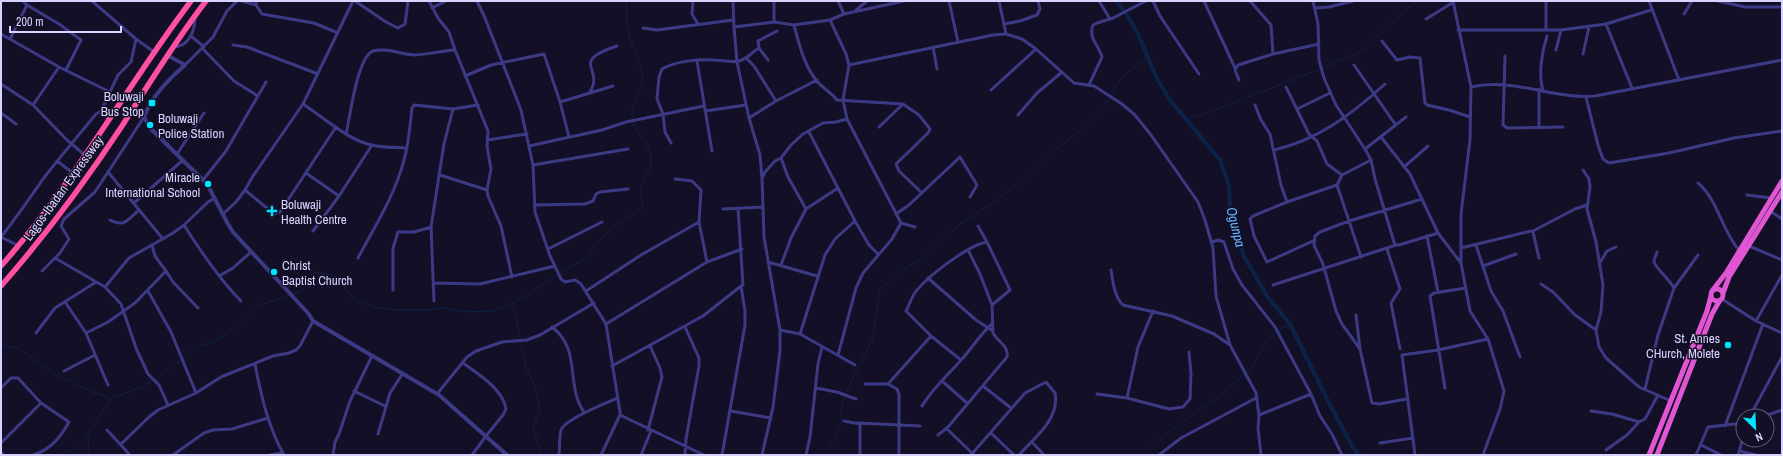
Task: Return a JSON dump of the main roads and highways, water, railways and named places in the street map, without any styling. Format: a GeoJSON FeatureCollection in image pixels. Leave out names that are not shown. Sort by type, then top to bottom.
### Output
{"type":"FeatureCollection","features":[{"type":"Feature","properties":{"kind":"highway","name":"Lagos-Ibadan Expressway"},"geometry":{"type":"LineString","coordinates":[[1,266],[19,246],[64,188],[191,1]]}},
{"type":"Feature","properties":{"kind":"highway","name":"Lagos-Ibadan Expressway"},"geometry":{"type":"LineString","coordinates":[[1,286],[36,245],[75,195],[173,47],[206,1]]}},
{"type":"Feature","properties":{"kind":"highway"},"geometry":{"type":"LineString","coordinates":[[1649,455],[1707,311],[1711,293],[1726,273],[1738,250],[1782,181]]}},
{"type":"Feature","properties":{"kind":"highway"},"geometry":{"type":"LineString","coordinates":[[1657,455],[1712,314],[1721,300],[1726,283],[1782,192]]}},
{"type":"Feature","properties":{"kind":"highway"},"geometry":{"type":"LineString","coordinates":[[1711,293],[1719,289],[1723,293]]}},
{"type":"Feature","properties":{"kind":"highway"},"geometry":{"type":"LineString","coordinates":[[1711,293],[1715,301],[1721,300]]}},
{"type":"Feature","properties":{"kind":"waterway"},"geometry":{"type":"LineString","coordinates":[[293,294],[302,291],[315,272],[333,275],[356,301],[375,307],[399,310],[445,308],[466,312],[495,311],[513,303],[587,257],[599,241],[615,226],[643,207],[641,187],[651,164],[650,152],[635,127],[632,115],[634,103],[640,91],[642,76],[640,63],[627,27],[626,1]]}},
{"type":"Feature","properties":{"kind":"waterway","name":"Ogunpa"},"geometry":{"type":"LineString","coordinates":[[1116,1],[1127,15],[1138,34],[1157,79],[1170,100],[1220,160],[1229,185],[1230,210],[1236,236],[1245,258],[1267,296],[1290,324],[1327,399],[1352,446],[1359,455]]}},
{"type":"Feature","properties":{"kind":"waterway"},"geometry":{"type":"LineString","coordinates":[[1323,68],[1364,50],[1401,14],[1417,1]]}},
{"type":"Feature","properties":{"kind":"waterway"},"geometry":{"type":"LineString","coordinates":[[1110,95],[1117,83],[1126,74],[1148,58]]}},
{"type":"Feature","properties":{"kind":"waterway"},"geometry":{"type":"LineString","coordinates":[[1187,120],[1320,69]]}},
{"type":"Feature","properties":{"kind":"waterway"},"geometry":{"type":"LineString","coordinates":[[846,393],[873,338],[880,289],[899,273],[923,257],[960,224],[994,202],[1015,186],[1060,146],[1083,128],[1104,107],[1109,97]]}},
{"type":"Feature","properties":{"kind":"waterway"},"geometry":{"type":"LineString","coordinates":[[183,358],[195,347],[216,341],[232,330],[257,306],[290,295]]}},
{"type":"Feature","properties":{"kind":"waterway"},"geometry":{"type":"LineString","coordinates":[[513,304],[526,368],[536,389],[540,409],[533,429],[540,448],[539,455]]}},
{"type":"Feature","properties":{"kind":"waterway"},"geometry":{"type":"LineString","coordinates":[[1145,455],[1157,441],[1226,391],[1252,367],[1265,344],[1274,333],[1290,324]]}},
{"type":"Feature","properties":{"kind":"waterway"},"geometry":{"type":"LineString","coordinates":[[1,345],[19,348],[52,373],[92,392],[110,398]]}},
{"type":"Feature","properties":{"kind":"waterway"},"geometry":{"type":"LineString","coordinates":[[59,455],[73,449],[88,433],[111,399],[141,387],[157,378],[181,360]]}},
{"type":"Feature","properties":{"kind":"waterway"},"geometry":{"type":"LineString","coordinates":[[830,446],[841,424],[842,402],[845,396]]}},
{"type":"Feature","properties":{"kind":"waterway"},"geometry":{"type":"LineString","coordinates":[[88,434],[89,455]]}},
{"type":"Feature","properties":{"kind":"place","name":"Boluwaji Bus Stop"},"geometry":{"type":"Point","coordinates":[152,103]}},
{"type":"Feature","properties":{"kind":"place","name":"Boluwaji Police Station"},"geometry":{"type":"Point","coordinates":[150,125]}},
{"type":"Feature","properties":{"kind":"place","name":"Miracle International School"},"geometry":{"type":"Point","coordinates":[208,184]}},
{"type":"Feature","properties":{"kind":"place","name":"Boluwaji Health Centre"},"geometry":{"type":"Point","coordinates":[272,211]}},
{"type":"Feature","properties":{"kind":"place","name":"Christ Baptist Church"},"geometry":{"type":"Point","coordinates":[274,272]}},
{"type":"Feature","properties":{"kind":"place","name":"St. Annes CHurch, Molete"},"geometry":{"type":"Point","coordinates":[1728,345]}}]}
